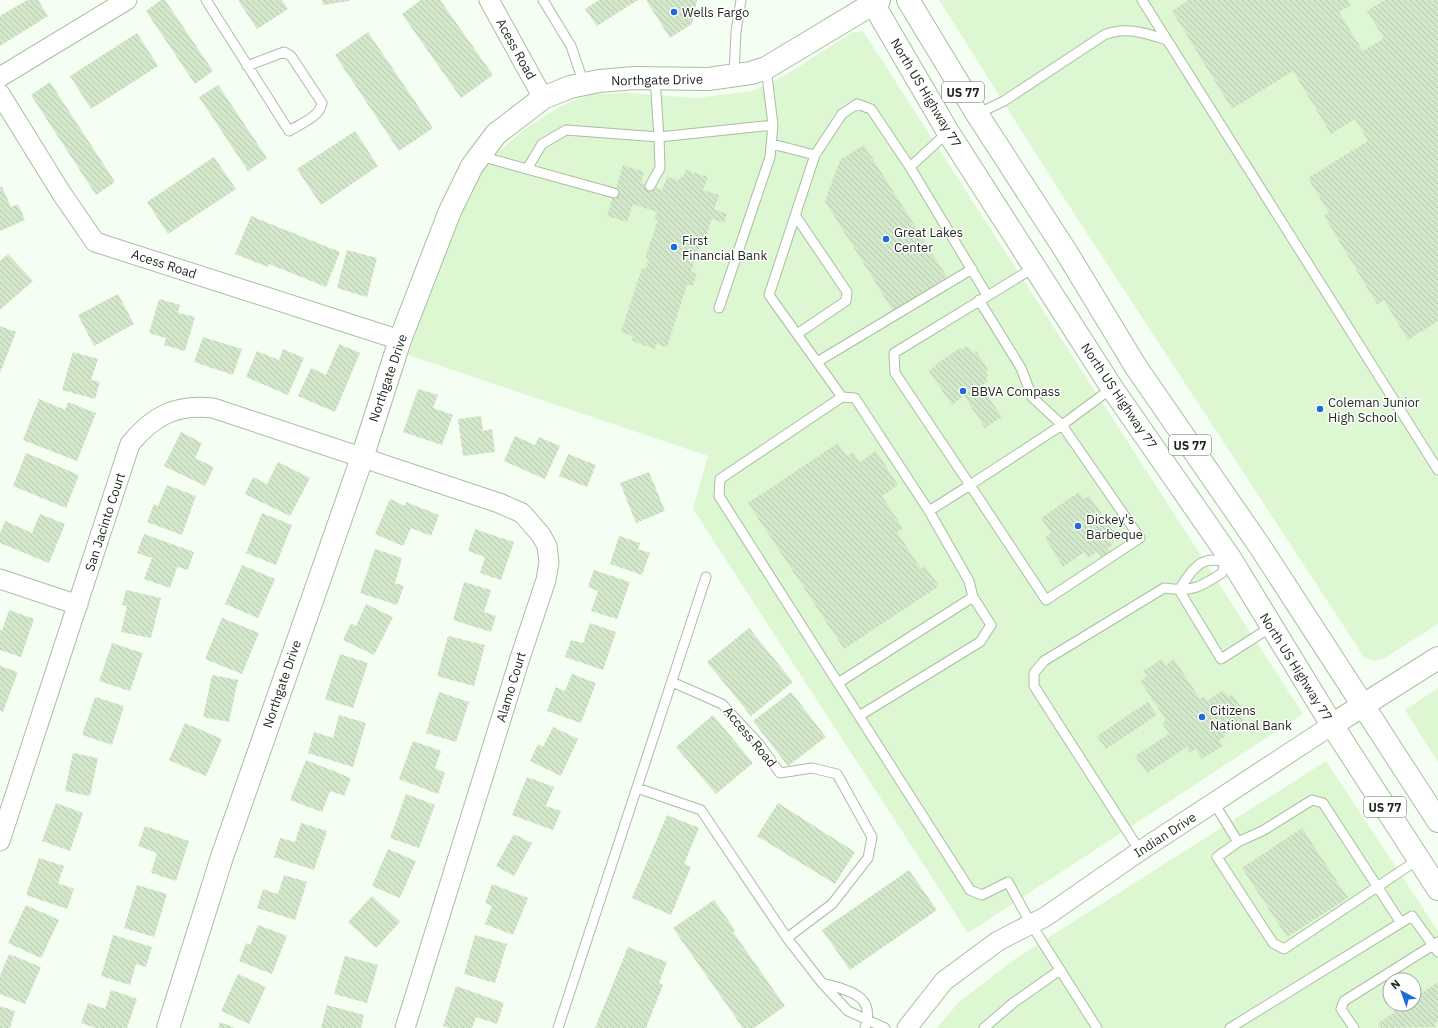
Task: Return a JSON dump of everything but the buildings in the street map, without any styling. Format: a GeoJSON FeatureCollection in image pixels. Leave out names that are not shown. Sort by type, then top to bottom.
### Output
{"type":"FeatureCollection","features":[{"type":"Feature","properties":{"kind":"main road","name":"US 77"},"geometry":{"type":"LineString","coordinates":[[908,0],[977,114],[1067,253],[1136,367],[1261,548],[1438,821]]}},
{"type":"Feature","properties":{"kind":"main road","name":"Northgate Drive"},"geometry":{"type":"LineString","coordinates":[[168,1028],[222,857],[362,458],[400,340],[450,211],[472,166],[496,134],[543,98],[570,87],[584,84],[636,78],[708,79],[734,76],[766,68],[874,1]]}},
{"type":"Feature","properties":{"kind":"main road","name":"North US Highway 77"},"geometry":{"type":"LineString","coordinates":[[874,1],[948,132],[1112,388],[1272,627],[1332,725],[1438,889]]}},
{"type":"Feature","properties":{"kind":"main road","name":"Indian Drive"},"geometry":{"type":"LineString","coordinates":[[1332,725],[1438,658]]}},
{"type":"Feature","properties":{"kind":"street"},"geometry":{"type":"LineString","coordinates":[[0,77],[127,0]]}},
{"type":"Feature","properties":{"kind":"street","name":"Acess Road"},"geometry":{"type":"LineString","coordinates":[[489,0],[543,98]]}},
{"type":"Feature","properties":{"kind":"street","name":"Acess Road"},"geometry":{"type":"LineString","coordinates":[[0,94],[62,194],[95,242],[400,340]]}},
{"type":"Feature","properties":{"kind":"street","name":"San Jacinto Court"},"geometry":{"type":"LineString","coordinates":[[0,841],[130,444],[142,429],[162,415],[173,410],[198,406],[213,408],[362,458]]}},
{"type":"Feature","properties":{"kind":"street","name":"Alamo Court"},"geometry":{"type":"LineString","coordinates":[[362,458],[499,503],[522,513],[541,535],[547,546],[549,562],[546,580],[520,658],[405,1028]]}},
{"type":"Feature","properties":{"kind":"street"},"geometry":{"type":"LineString","coordinates":[[0,579],[78,605]]}},
{"type":"Feature","properties":{"kind":"street","name":"Indian Drive"},"geometry":{"type":"LineString","coordinates":[[907,1028],[944,981],[998,941],[1045,917],[1140,851],[1332,725]]}},
{"type":"Feature","properties":{"kind":"lane"},"geometry":{"type":"LineString","coordinates":[[206,0],[247,66],[289,131],[322,109],[322,103],[291,56],[284,52],[247,66]]}},
{"type":"Feature","properties":{"kind":"lane"},"geometry":{"type":"LineString","coordinates":[[543,0],[571,46],[584,84]]}},
{"type":"Feature","properties":{"kind":"lane"},"geometry":{"type":"LineString","coordinates":[[734,76],[736,32],[741,0]]}},
{"type":"Feature","properties":{"kind":"lane"},"geometry":{"type":"LineString","coordinates":[[1142,0],[1438,470]]}},
{"type":"Feature","properties":{"kind":"lane"},"geometry":{"type":"LineString","coordinates":[[977,114],[1004,101],[1109,33],[1127,30],[1143,32],[1167,40]]}},
{"type":"Feature","properties":{"kind":"lane"},"geometry":{"type":"LineString","coordinates":[[719,308],[770,157],[773,125],[766,68]]}},
{"type":"Feature","properties":{"kind":"lane"},"geometry":{"type":"LineString","coordinates":[[650,186],[660,168],[655,78]]}},
{"type":"Feature","properties":{"kind":"lane"},"geometry":{"type":"LineString","coordinates":[[842,397],[769,295],[815,155],[842,114],[857,104],[871,108],[910,167],[987,295]]}},
{"type":"Feature","properties":{"kind":"lane"},"geometry":{"type":"LineString","coordinates":[[527,169],[542,144],[566,130],[659,137],[773,125]]}},
{"type":"Feature","properties":{"kind":"lane"},"geometry":{"type":"LineString","coordinates":[[910,167],[948,132]]}},
{"type":"Feature","properties":{"kind":"lane"},"geometry":{"type":"LineString","coordinates":[[772,144],[815,155]]}},
{"type":"Feature","properties":{"kind":"lane"},"geometry":{"type":"LineString","coordinates":[[480,156],[614,193]]}},
{"type":"Feature","properties":{"kind":"lane"},"geometry":{"type":"LineString","coordinates":[[795,215],[847,292],[846,301],[797,334]]}},
{"type":"Feature","properties":{"kind":"lane"},"geometry":{"type":"LineString","coordinates":[[978,300],[1021,368],[1032,396],[1062,426],[1140,538],[1046,600],[895,373],[894,352],[978,300],[1035,266]]}},
{"type":"Feature","properties":{"kind":"lane"},"geometry":{"type":"LineString","coordinates":[[817,362],[972,269]]}},
{"type":"Feature","properties":{"kind":"lane"},"geometry":{"type":"LineString","coordinates":[[929,511],[1062,426],[1112,388]]}},
{"type":"Feature","properties":{"kind":"lane"},"geometry":{"type":"LineString","coordinates":[[859,716],[980,642],[991,625],[973,597],[969,580],[929,511],[856,398],[842,397],[720,479],[719,496],[859,716],[970,890],[982,895],[1008,882],[1031,924],[1097,1028]]}},
{"type":"Feature","properties":{"kind":"lane"},"geometry":{"type":"LineString","coordinates":[[1140,851],[1034,686],[1034,673],[1044,661],[1164,588],[1179,590],[1200,587],[1222,573],[1228,560],[1209,560],[1192,571],[1179,590]]}},
{"type":"Feature","properties":{"kind":"lane"},"geometry":{"type":"LineString","coordinates":[[558,1028],[706,577]]}},
{"type":"Feature","properties":{"kind":"lane"},"geometry":{"type":"LineString","coordinates":[[1179,590],[1221,659],[1272,627]]}},
{"type":"Feature","properties":{"kind":"lane"},"geometry":{"type":"LineString","coordinates":[[838,683],[973,597]]}},
{"type":"Feature","properties":{"kind":"lane","name":"Access Road"},"geometry":{"type":"LineString","coordinates":[[672,682],[722,704],[759,744],[780,773],[812,768],[838,774],[872,837],[868,858],[832,904],[787,938]]}},
{"type":"Feature","properties":{"kind":"lane"},"geometry":{"type":"LineString","coordinates":[[637,788],[701,810],[787,938],[822,983],[848,1011],[867,1025],[885,1028]]}},
{"type":"Feature","properties":{"kind":"lane"},"geometry":{"type":"LineString","coordinates":[[1401,923],[1377,886],[1323,803],[1312,800],[1264,830],[1238,842],[1218,857],[1273,943],[1284,949],[1377,886],[1419,860]]}},
{"type":"Feature","properties":{"kind":"lane"},"geometry":{"type":"LineString","coordinates":[[1214,803],[1238,842]]}},
{"type":"Feature","properties":{"kind":"lane"},"geometry":{"type":"LineString","coordinates":[[1230,1028],[1412,916],[1436,946],[1344,1001],[1341,1009],[1354,1028]]}},
{"type":"Feature","properties":{"kind":"lane"},"geometry":{"type":"LineString","coordinates":[[984,1028],[1013,1003],[1060,970]]}},
{"type":"Feature","properties":{"kind":"lane"},"geometry":{"type":"LineString","coordinates":[[822,983],[855,993],[863,999],[867,1008],[867,1025]]}},
{"type":"Feature","properties":{"kind":"shaded area","name":"Coleman Junior High School"},"geometry":{"type":"Polygon","coordinates":[[[939,0],[1438,0],[1438,624],[1383,659],[1373,661],[1364,657],[1062,195],[939,0]]]}},
{"type":"Feature","properties":{"kind":"shaded area"},"geometry":{"type":"Polygon","coordinates":[[[863,31],[1303,714],[968,933],[693,509],[708,456],[408,355],[453,221],[472,183],[498,152],[525,129],[559,107],[590,94],[629,93],[697,98],[752,91],[789,73],[851,33],[863,31]]]}},
{"type":"Feature","properties":{"kind":"shaded area"},"geometry":{"type":"Polygon","coordinates":[[[1438,688],[1438,762],[1405,710],[1438,688]]]}},
{"type":"Feature","properties":{"kind":"shaded area"},"geometry":{"type":"Polygon","coordinates":[[[1326,761],[1438,931],[1438,1028],[937,1028],[959,1002],[1015,959],[1326,761]]]}},
{"type":"Feature","properties":{"kind":"place","name":"Wells Fargo"},"geometry":{"type":"Point","coordinates":[674,12]}},
{"type":"Feature","properties":{"kind":"place","name":"Great Lakes Center"},"geometry":{"type":"Point","coordinates":[886,239]}},
{"type":"Feature","properties":{"kind":"place","name":"First Financial Bank"},"geometry":{"type":"Point","coordinates":[674,247]}},
{"type":"Feature","properties":{"kind":"place","name":"BBVA Compass"},"geometry":{"type":"Point","coordinates":[963,391]}},
{"type":"Feature","properties":{"kind":"place","name":"Coleman Junior High School"},"geometry":{"type":"Point","coordinates":[1320,409]}},
{"type":"Feature","properties":{"kind":"place","name":"Dickey's Barbeque"},"geometry":{"type":"Point","coordinates":[1078,526]}},
{"type":"Feature","properties":{"kind":"place","name":"Citizens National Bank"},"geometry":{"type":"Point","coordinates":[1202,717]}}]}
